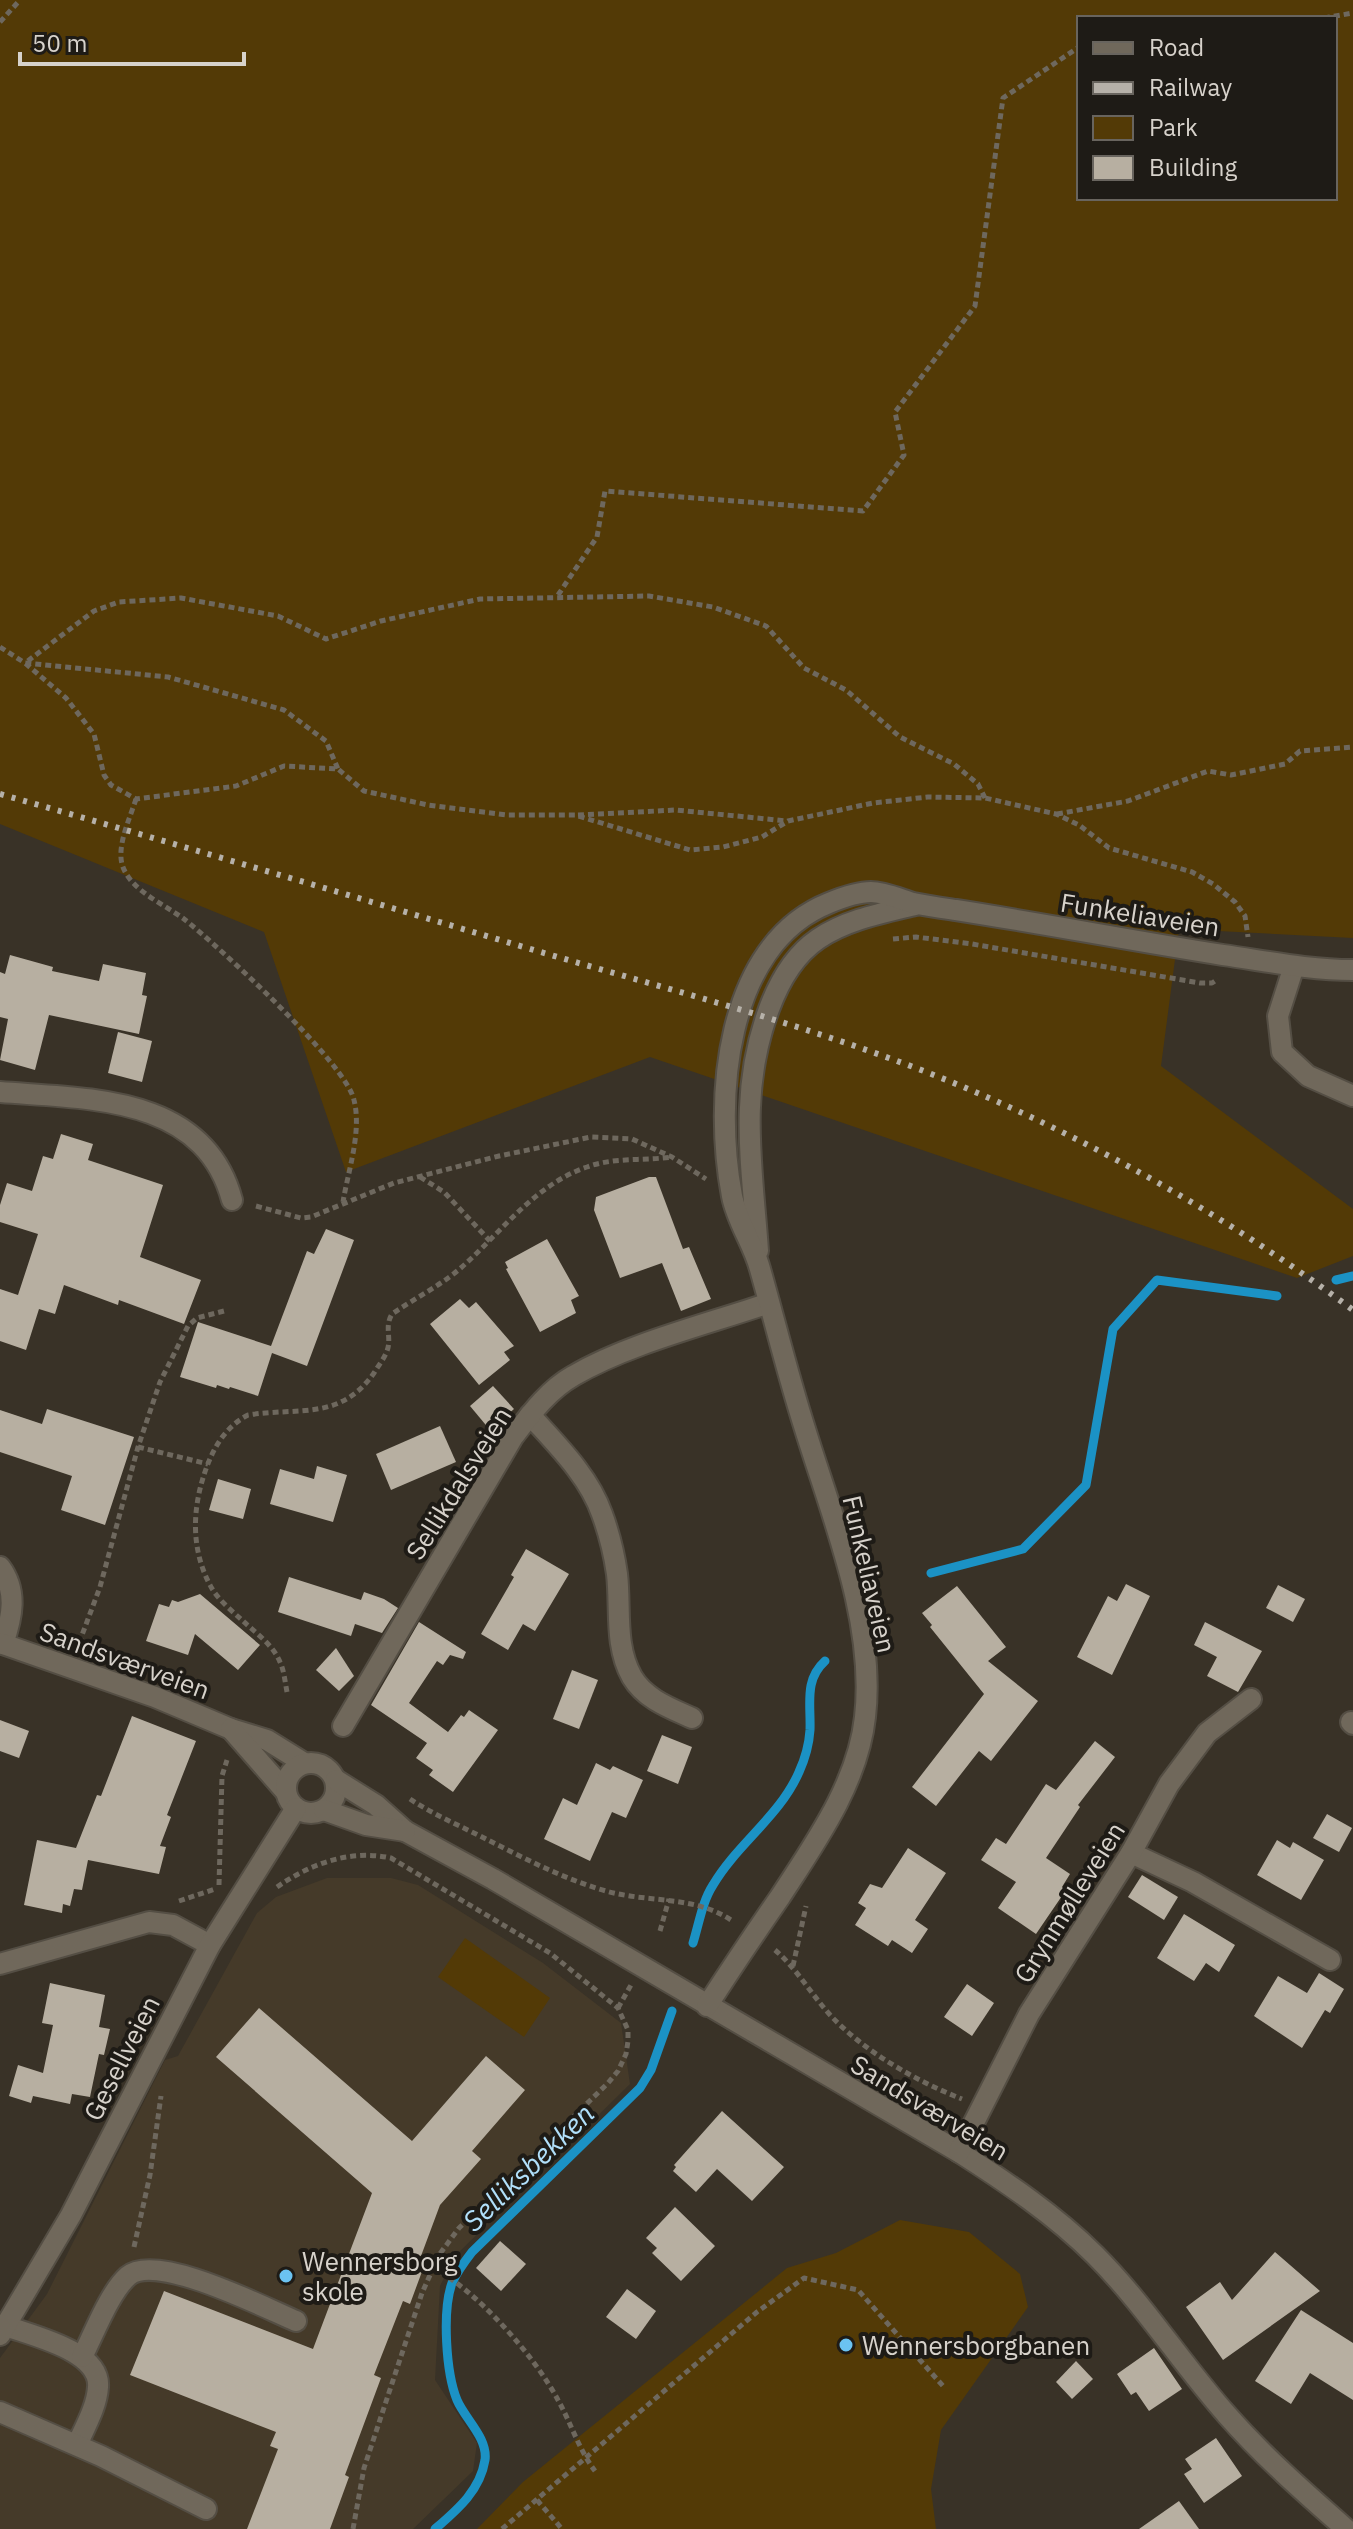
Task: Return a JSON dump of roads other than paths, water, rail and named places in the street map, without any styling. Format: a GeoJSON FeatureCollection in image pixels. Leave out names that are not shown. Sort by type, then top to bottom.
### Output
{"type":"FeatureCollection","features":[{"type":"Feature","properties":{"kind":"street","name":"Funkeliaveien"},"geometry":{"type":"LineString","coordinates":[[759,1263],[736,1213],[731,1192],[724,1131],[725,1082],[730,1053],[743,1007],[766,954],[784,931],[799,919],[835,901],[873,892],[919,904],[1294,966],[1353,970]]}},
{"type":"Feature","properties":{"kind":"street","name":"Funkeliaveien"},"geometry":{"type":"LineString","coordinates":[[707,2006],[837,1803],[853,1768],[865,1718],[865,1663],[856,1605],[759,1263],[749,1159],[748,1108],[759,1037],[780,984],[805,949],[831,931],[871,916],[919,904]]}},
{"type":"Feature","properties":{"kind":"street"},"geometry":{"type":"LineString","coordinates":[[1294,966],[1278,1016],[1282,1052],[1308,1076],[1353,1096]]}},
{"type":"Feature","properties":{"kind":"street"},"geometry":{"type":"LineString","coordinates":[[0,1092],[119,1103],[156,1113],[178,1125],[211,1155],[228,1183],[232,1200]]}},
{"type":"Feature","properties":{"kind":"street","name":"Sellikdalsveien"},"geometry":{"type":"LineString","coordinates":[[343,1726],[500,1459],[548,1395],[572,1376],[628,1351],[769,1303]]}},
{"type":"Feature","properties":{"kind":"street"},"geometry":{"type":"LineString","coordinates":[[530,1415],[579,1474],[601,1510],[611,1540],[617,1575],[618,1624],[632,1677],[660,1704],[692,1718]]}},
{"type":"Feature","properties":{"kind":"street"},"geometry":{"type":"LineString","coordinates":[[0,1567],[8,1578],[12,1595],[11,1619],[2,1643]]}},
{"type":"Feature","properties":{"kind":"street","name":"Sandsværveien"},"geometry":{"type":"LineString","coordinates":[[2,1643],[155,1697],[235,1733],[267,1740],[304,1763]]}},
{"type":"Feature","properties":{"kind":"street","name":"Grynmølleveien"},"geometry":{"type":"LineString","coordinates":[[959,2152],[1029,2014],[1131,1853],[1169,1784],[1207,1733],[1251,1699]]}},
{"type":"Feature","properties":{"kind":"street","name":"Sandsværveien"},"geometry":{"type":"LineString","coordinates":[[235,1733],[291,1800]]}},
{"type":"Feature","properties":{"kind":"street"},"geometry":{"type":"LineString","coordinates":[[304,1763],[324,1765],[336,1780],[335,1797],[324,1810],[304,1812],[291,1800],[285,1785],[292,1771],[304,1763]]}},
{"type":"Feature","properties":{"kind":"street","name":"Sandsværveien"},"geometry":{"type":"LineString","coordinates":[[336,1780],[376,1805],[405,1831],[493,1879],[959,2152],[1030,2200],[1093,2253],[1144,2309],[1229,2417],[1276,2466],[1346,2529]]}},
{"type":"Feature","properties":{"kind":"street","name":"Gesellveien"},"geometry":{"type":"LineString","coordinates":[[3,2330],[71,2215],[210,1945],[291,1800]]}},
{"type":"Feature","properties":{"kind":"street","name":"Sandsværveien"},"geometry":{"type":"LineString","coordinates":[[324,1810],[366,1825],[405,1831]]}},
{"type":"Feature","properties":{"kind":"street"},"geometry":{"type":"LineString","coordinates":[[1131,1853],[1193,1882],[1330,1960]]}},
{"type":"Feature","properties":{"kind":"street"},"geometry":{"type":"LineString","coordinates":[[0,1964],[138,1924],[162,1922],[185,1930],[210,1945]]}},
{"type":"Feature","properties":{"kind":"street"},"geometry":{"type":"LineString","coordinates":[[82,2357],[117,2290],[128,2276],[140,2269],[167,2270],[187,2276],[296,2321]]}},
{"type":"Feature","properties":{"kind":"street"},"geometry":{"type":"LineString","coordinates":[[3,2330],[82,2357],[92,2366],[98,2386],[77,2445]]}},
{"type":"Feature","properties":{"kind":"street"},"geometry":{"type":"LineString","coordinates":[[0,2412],[77,2445],[206,2509]]}},
{"type":"Feature","properties":{"kind":"waterway","name":"Selliksbekken"},"geometry":{"type":"LineString","coordinates":[[1336,1280],[1353,1276]]}},
{"type":"Feature","properties":{"kind":"waterway","name":"Selliksbekken"},"geometry":{"type":"LineString","coordinates":[[931,1573],[1023,1549],[1086,1485],[1113,1329],[1157,1280],[1277,1296]]}},
{"type":"Feature","properties":{"kind":"waterway","name":"Selliksbekken"},"geometry":{"type":"LineString","coordinates":[[693,1943],[703,1906],[713,1885],[781,1802],[799,1772],[809,1736],[811,1684],[825,1661]]}},
{"type":"Feature","properties":{"kind":"waterway","name":"Selliksbekken"},"geometry":{"type":"LineString","coordinates":[[435,2529],[473,2490],[485,2460],[480,2436],[457,2400],[450,2374],[446,2325],[452,2283],[472,2252],[640,2088],[651,2070],[672,2011]]}},
{"type":"Feature","properties":{"kind":"railway"},"geometry":{"type":"LineString","coordinates":[[0,794],[752,1013],[919,1069],[1023,1113],[1169,1189],[1263,1247],[1353,1310]]}},
{"type":"Feature","properties":{"kind":"place","name":"Wennersborg skole"},"geometry":{"type":"Point","coordinates":[286,2276]}},
{"type":"Feature","properties":{"kind":"place","name":"Wennersborgbanen"},"geometry":{"type":"Point","coordinates":[846,2345]}}]}
